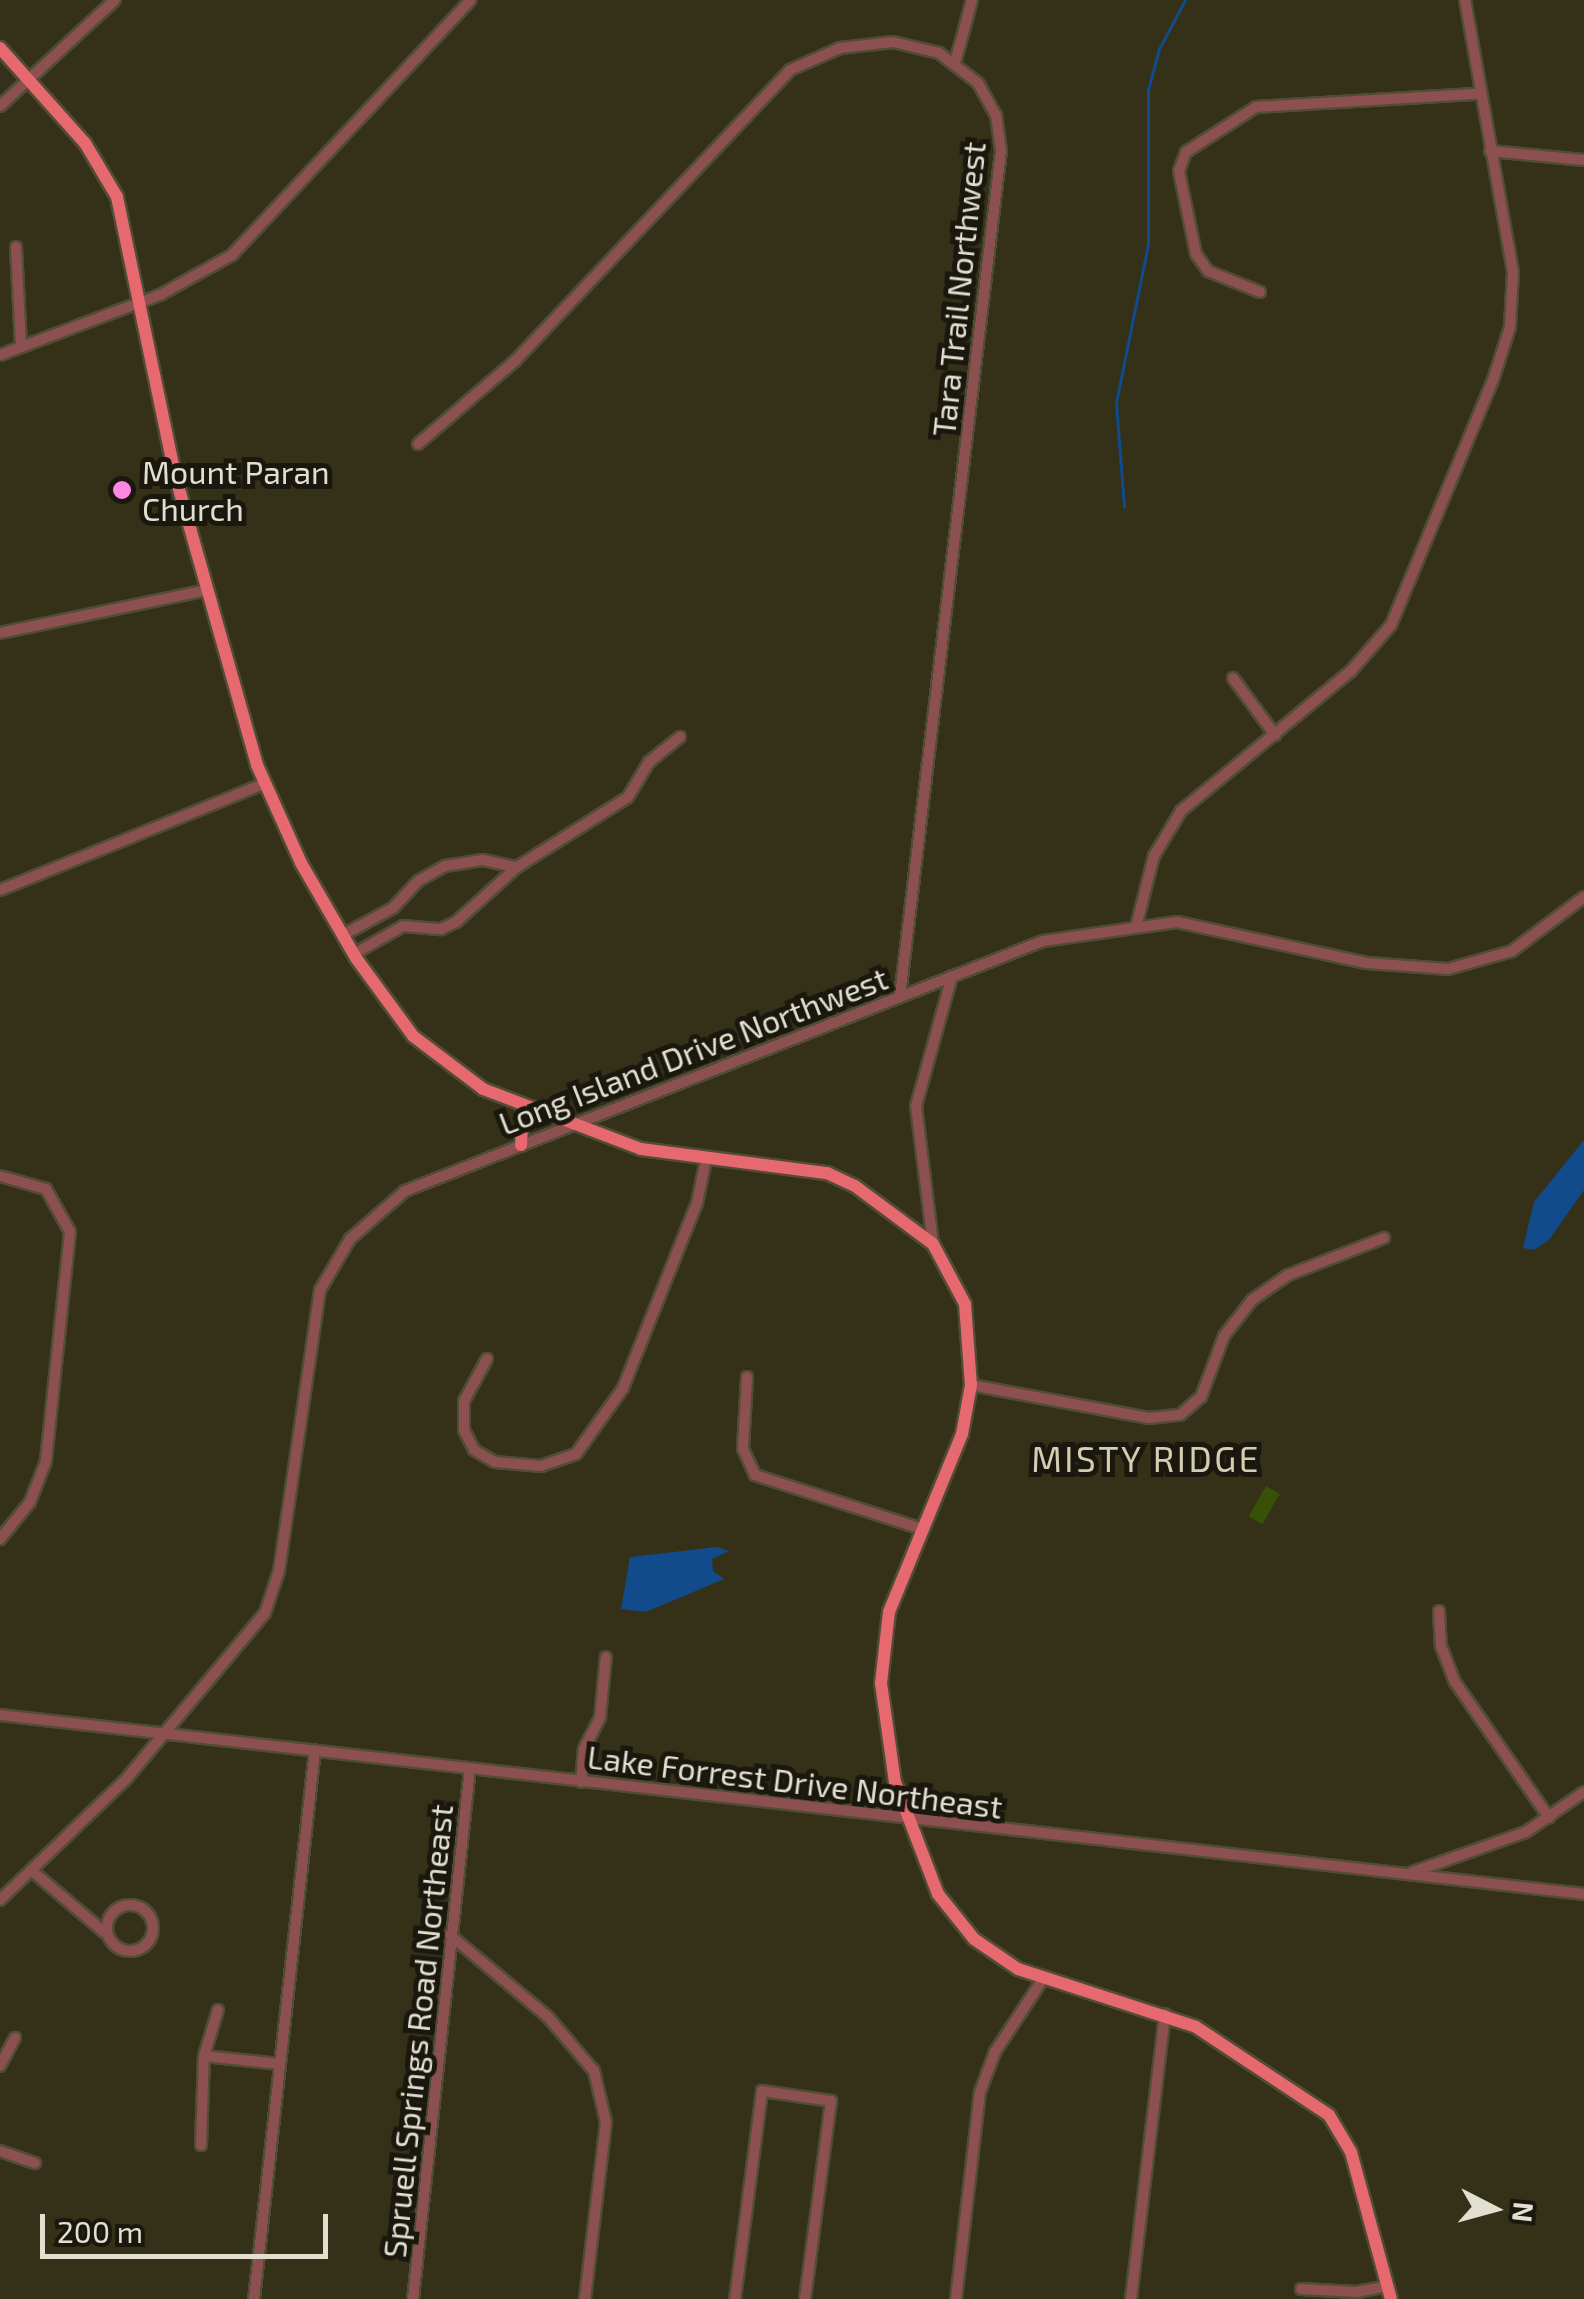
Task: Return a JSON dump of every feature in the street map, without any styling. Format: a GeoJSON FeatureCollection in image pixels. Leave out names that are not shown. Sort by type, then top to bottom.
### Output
{"type":"FeatureCollection","features":[{"type":"Feature","properties":{"kind":"main road"},"geometry":{"type":"LineString","coordinates":[[0,48],[110,179],[141,303],[175,475],[264,784],[354,954],[439,1061],[523,1108],[641,1149],[835,1176],[933,1244],[965,1304],[971,1385],[962,1434],[889,1612],[882,1661],[884,1724],[909,1821],[956,1921],[996,1956],[1043,1979],[1165,2014],[1228,2043],[1333,2120],[1351,2152],[1390,2292]]}},
{"type":"Feature","properties":{"kind":"main road"},"geometry":{"type":"LineString","coordinates":[[522,1144],[523,1108]]}},
{"type":"Feature","properties":{"kind":"street"},"geometry":{"type":"LineString","coordinates":[[0,106],[115,0]]}},
{"type":"Feature","properties":{"kind":"street"},"geometry":{"type":"LineString","coordinates":[[0,355],[141,303],[199,276],[261,230],[471,0]]}},
{"type":"Feature","properties":{"kind":"street"},"geometry":{"type":"LineString","coordinates":[[955,63],[972,0]]}},
{"type":"Feature","properties":{"kind":"street"},"geometry":{"type":"LineString","coordinates":[[1137,923],[1154,856],[1181,810],[1368,656],[1392,624],[1493,380],[1514,290],[1465,0]]}},
{"type":"Feature","properties":{"kind":"street","name":"Tara Trail Northwest"},"geometry":{"type":"LineString","coordinates":[[418,444],[515,361],[790,70],[867,42],[917,46],[955,63],[989,98],[1002,151],[900,995]]}},
{"type":"Feature","properties":{"kind":"street"},"geometry":{"type":"LineString","coordinates":[[1260,292],[1208,271],[1196,254],[1180,171],[1186,152],[1219,129],[1266,106],[1478,94]]}},
{"type":"Feature","properties":{"kind":"street"},"geometry":{"type":"LineString","coordinates":[[1490,151],[1584,160]]}},
{"type":"Feature","properties":{"kind":"street"},"geometry":{"type":"LineString","coordinates":[[16,247],[21,347]]}},
{"type":"Feature","properties":{"kind":"street"},"geometry":{"type":"LineString","coordinates":[[0,633],[207,590]]}},
{"type":"Feature","properties":{"kind":"street"},"geometry":{"type":"LineString","coordinates":[[1233,678],[1275,735]]}},
{"type":"Feature","properties":{"kind":"street"},"geometry":{"type":"LineString","coordinates":[[354,954],[403,926],[456,922],[517,867],[628,797],[649,762],[680,737]]}},
{"type":"Feature","properties":{"kind":"street"},"geometry":{"type":"LineString","coordinates":[[0,890],[264,784]]}},
{"type":"Feature","properties":{"kind":"street"},"geometry":{"type":"LineString","coordinates":[[343,935],[394,908],[418,881],[445,866],[484,860],[517,867]]}},
{"type":"Feature","properties":{"kind":"street","name":"Long Island Drive Northwest"},"geometry":{"type":"LineString","coordinates":[[0,1900],[169,1732],[251,1634],[274,1592],[312,1324],[338,1256],[366,1221],[405,1191],[1043,941],[1137,923],[1218,926],[1367,963],[1448,969],[1512,951],[1584,897]]}},
{"type":"Feature","properties":{"kind":"street"},"geometry":{"type":"LineString","coordinates":[[394,908],[403,926]]}},
{"type":"Feature","properties":{"kind":"street"},"geometry":{"type":"LineString","coordinates":[[933,1244],[916,1106],[954,974]]}},
{"type":"Feature","properties":{"kind":"street"},"geometry":{"type":"LineString","coordinates":[[487,1360],[464,1401],[464,1430],[474,1450],[496,1462],[541,1466],[576,1454],[623,1388],[697,1203],[706,1159]]}},
{"type":"Feature","properties":{"kind":"street"},"geometry":{"type":"LineString","coordinates":[[0,1176],[46,1189],[70,1232],[46,1461],[30,1502],[0,1539]]}},
{"type":"Feature","properties":{"kind":"street"},"geometry":{"type":"LineString","coordinates":[[971,1385],[1150,1418],[1180,1415],[1201,1397],[1224,1336],[1252,1300],[1288,1275],[1384,1238]]}},
{"type":"Feature","properties":{"kind":"street"},"geometry":{"type":"LineString","coordinates":[[747,1377],[743,1448],[755,1475],[922,1529]]}},
{"type":"Feature","properties":{"kind":"street"},"geometry":{"type":"LineString","coordinates":[[1439,1612],[1441,1646],[1455,1682],[1549,1818]]}},
{"type":"Feature","properties":{"kind":"street"},"geometry":{"type":"LineString","coordinates":[[581,1782],[584,1749],[600,1716],[606,1657]]}},
{"type":"Feature","properties":{"kind":"street","name":"Lake Forrest Drive Northeast"},"geometry":{"type":"LineString","coordinates":[[0,1715],[909,1821],[1584,1894]]}},
{"type":"Feature","properties":{"kind":"street"},"geometry":{"type":"LineString","coordinates":[[254,2299],[315,1750]]}},
{"type":"Feature","properties":{"kind":"street","name":"Spruell Springs Road Northeast"},"geometry":{"type":"LineString","coordinates":[[413,2299],[470,1768]]}},
{"type":"Feature","properties":{"kind":"street"},"geometry":{"type":"LineString","coordinates":[[1405,1875],[1501,1843],[1549,1818],[1584,1792]]}},
{"type":"Feature","properties":{"kind":"street"},"geometry":{"type":"LineString","coordinates":[[31,1870],[104,1932],[130,1954],[152,1919],[135,1902],[104,1932]]}},
{"type":"Feature","properties":{"kind":"street"},"geometry":{"type":"LineString","coordinates":[[450,1936],[559,2028],[594,2071],[606,2122],[585,2299]]}},
{"type":"Feature","properties":{"kind":"street"},"geometry":{"type":"LineString","coordinates":[[956,2299],[980,2092],[995,2052],[1043,1979]]}},
{"type":"Feature","properties":{"kind":"street"},"geometry":{"type":"LineString","coordinates":[[201,2145],[204,2056],[218,2010]]}},
{"type":"Feature","properties":{"kind":"street"},"geometry":{"type":"LineString","coordinates":[[1131,2299],[1165,2014]]}},
{"type":"Feature","properties":{"kind":"street"},"geometry":{"type":"LineString","coordinates":[[0,2066],[15,2038]]}},
{"type":"Feature","properties":{"kind":"street"},"geometry":{"type":"LineString","coordinates":[[204,2056],[280,2064]]}},
{"type":"Feature","properties":{"kind":"street"},"geometry":{"type":"LineString","coordinates":[[735,2299],[762,2091],[831,2101],[805,2299]]}},
{"type":"Feature","properties":{"kind":"street"},"geometry":{"type":"LineString","coordinates":[[0,2152],[34,2163]]}},
{"type":"Feature","properties":{"kind":"street"},"geometry":{"type":"LineString","coordinates":[[1300,2289],[1390,2292]]}},
{"type":"Feature","properties":{"kind":"green space"},"geometry":{"type":"Polygon","coordinates":[[[1266,1486],[1280,1494],[1262,1524],[1248,1516],[1266,1486]]]}},
{"type":"Feature","properties":{"kind":"water"},"geometry":{"type":"Polygon","coordinates":[[[1584,1140],[1584,1190],[1549,1240],[1534,1250],[1523,1248],[1534,1202],[1584,1140]]]}},
{"type":"Feature","properties":{"kind":"water"},"geometry":{"type":"Polygon","coordinates":[[[717,1547],[729,1551],[712,1559],[713,1571],[724,1579],[646,1612],[621,1609],[630,1557],[717,1547]]]}},
{"type":"Feature","properties":{"kind":"waterway"},"geometry":{"type":"LineString","coordinates":[[1124,507],[1116,403],[1148,245],[1148,90],[1159,49],[1185,0]]}},
{"type":"Feature","properties":{"kind":"place","name":"Mount Paran Church"},"geometry":{"type":"Point","coordinates":[122,490]}},
{"type":"Feature","properties":{"kind":"district","name":"MISTY RIDGE"},"geometry":{"type":"Point","coordinates":[1146,1458]}}]}
